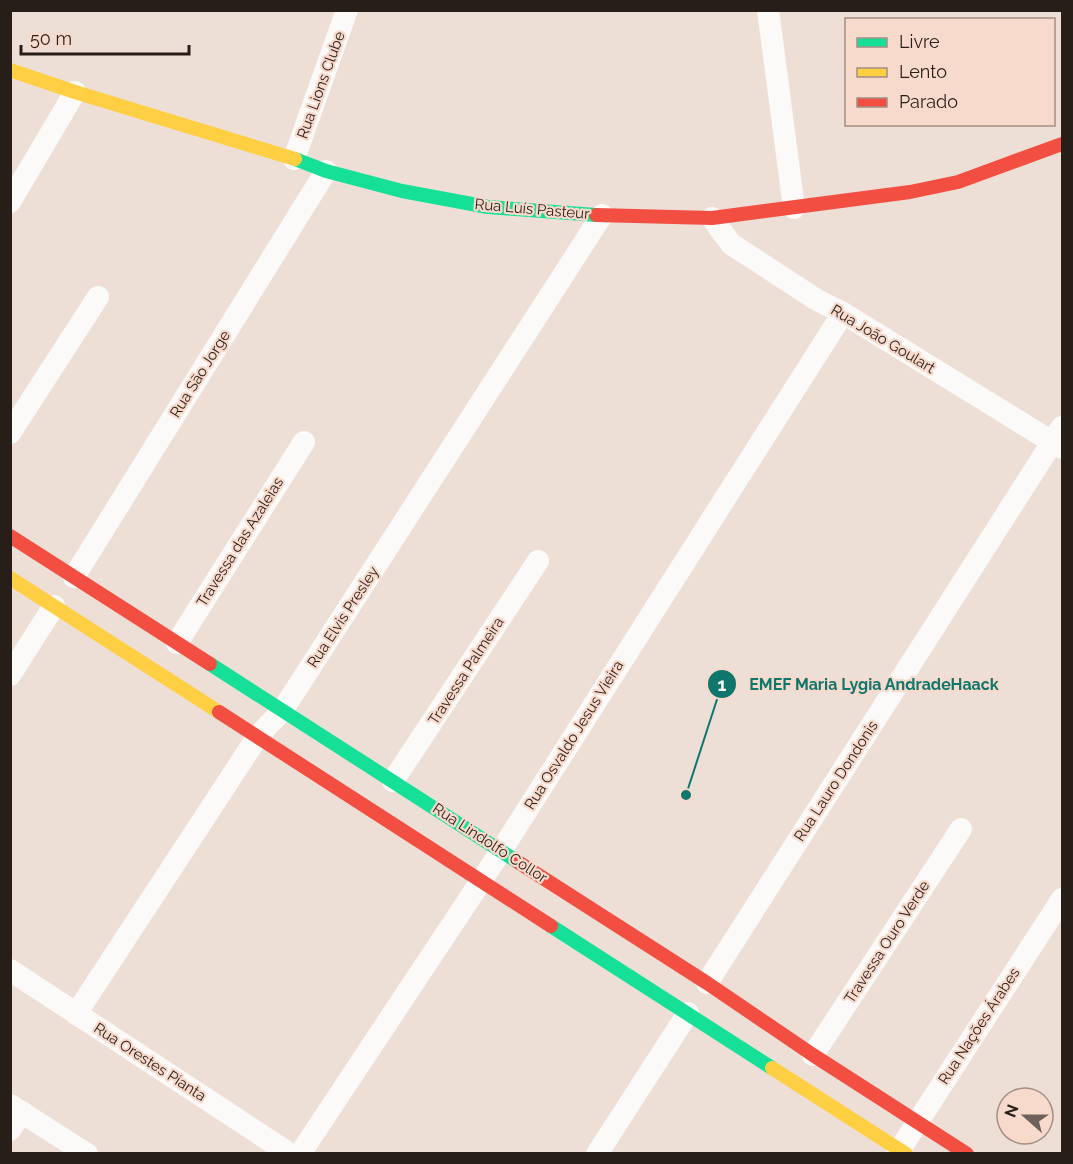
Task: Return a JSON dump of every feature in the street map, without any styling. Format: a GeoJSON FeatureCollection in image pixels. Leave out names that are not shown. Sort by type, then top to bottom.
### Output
{"type":"FeatureCollection","features":[{"type":"Feature","properties":{"kind":"street","name":"Rua Lions Clube"},"geometry":{"type":"LineString","coordinates":[[294,159],[347,10]]}},
{"type":"Feature","properties":{"kind":"street"},"geometry":{"type":"LineString","coordinates":[[768,10],[794,208]]}},
{"type":"Feature","properties":{"kind":"street","name":"Rua Luís Pasteur"},"geometry":{"type":"LineString","coordinates":[[10,70],[326,171],[402,191],[488,207],[712,218],[910,192],[948,184],[1062,144]]}},
{"type":"Feature","properties":{"kind":"street"},"geometry":{"type":"LineString","coordinates":[[10,202],[75,92]]}},
{"type":"Feature","properties":{"kind":"street","name":"Rua São Jorge"},"geometry":{"type":"LineString","coordinates":[[74,577],[326,171]]}},
{"type":"Feature","properties":{"kind":"street","name":"Rua Elvis Presley"},"geometry":{"type":"LineString","coordinates":[[76,1014],[258,736],[282,711],[602,214]]}},
{"type":"Feature","properties":{"kind":"street","name":"Rua João Goulart"},"geometry":{"type":"LineString","coordinates":[[712,218],[731,244],[817,300],[1059,439]]}},
{"type":"Feature","properties":{"kind":"street"},"geometry":{"type":"LineString","coordinates":[[10,433],[98,297]]}},
{"type":"Feature","properties":{"kind":"street","name":"Rua Osvaldo Jesus Vieira"},"geometry":{"type":"LineString","coordinates":[[300,1154],[501,850],[843,314]]}},
{"type":"Feature","properties":{"kind":"street","name":"Rua Lauro Dondonis"},"geometry":{"type":"LineString","coordinates":[[706,983],[1059,439]]}},
{"type":"Feature","properties":{"kind":"street","name":"Travessa das Azaleias"},"geometry":{"type":"LineString","coordinates":[[177,643],[304,442]]}},
{"type":"Feature","properties":{"kind":"street","name":"Rua Lindolfo Collor"},"geometry":{"type":"LineString","coordinates":[[10,536],[501,850],[967,1154]]}},
{"type":"Feature","properties":{"kind":"street","name":"Travessa Palmeira"},"geometry":{"type":"LineString","coordinates":[[393,782],[538,561]]}},
{"type":"Feature","properties":{"kind":"street"},"geometry":{"type":"LineString","coordinates":[[10,578],[901,1152]]}},
{"type":"Feature","properties":{"kind":"street"},"geometry":{"type":"LineString","coordinates":[[10,675],[54,606]]}},
{"type":"Feature","properties":{"kind":"street","name":"Travessa Ouro Verde"},"geometry":{"type":"LineString","coordinates":[[813,1055],[961,829]]}},
{"type":"Feature","properties":{"kind":"street","name":"Rua Nações Árabes"},"geometry":{"type":"LineString","coordinates":[[901,1152],[917,1121],[1062,899]]}},
{"type":"Feature","properties":{"kind":"street","name":"Rua Orestes Pianta"},"geometry":{"type":"LineString","coordinates":[[10,970],[290,1154]]}},
{"type":"Feature","properties":{"kind":"street"},"geometry":{"type":"LineString","coordinates":[[597,1154],[688,1013]]}},
{"type":"Feature","properties":{"kind":"street"},"geometry":{"type":"LineString","coordinates":[[14,1115],[87,1154]]}},
{"type":"Feature","properties":{"kind":"traffic: fast"},"geometry":{"type":"LineString","coordinates":[[295,159],[326,171],[402,191],[488,207],[596,215]]}},
{"type":"Feature","properties":{"kind":"traffic: fast"},"geometry":{"type":"LineString","coordinates":[[210,664],[518,862]]}},
{"type":"Feature","properties":{"kind":"traffic: fast"},"geometry":{"type":"LineString","coordinates":[[551,926],[772,1068]]}},
{"type":"Feature","properties":{"kind":"traffic: slow"},"geometry":{"type":"LineString","coordinates":[[10,70],[295,159]]}},
{"type":"Feature","properties":{"kind":"traffic: slow"},"geometry":{"type":"LineString","coordinates":[[10,578],[219,712]]}},
{"type":"Feature","properties":{"kind":"traffic: slow"},"geometry":{"type":"LineString","coordinates":[[772,1068],[906,1154]]}},
{"type":"Feature","properties":{"kind":"traffic: jam"},"geometry":{"type":"LineString","coordinates":[[596,215],[712,218],[910,192],[958,182],[1062,144]]}},
{"type":"Feature","properties":{"kind":"traffic: jam"},"geometry":{"type":"LineString","coordinates":[[10,536],[210,664]]}},
{"type":"Feature","properties":{"kind":"traffic: jam"},"geometry":{"type":"LineString","coordinates":[[219,712],[551,926]]}},
{"type":"Feature","properties":{"kind":"traffic: jam"},"geometry":{"type":"LineString","coordinates":[[518,862],[967,1154]]}},
{"type":"Feature","properties":{"kind":"place","name":"EMEF Maria Lygia AndradeHaack"},"geometry":{"type":"Point","coordinates":[686,795]}}]}
